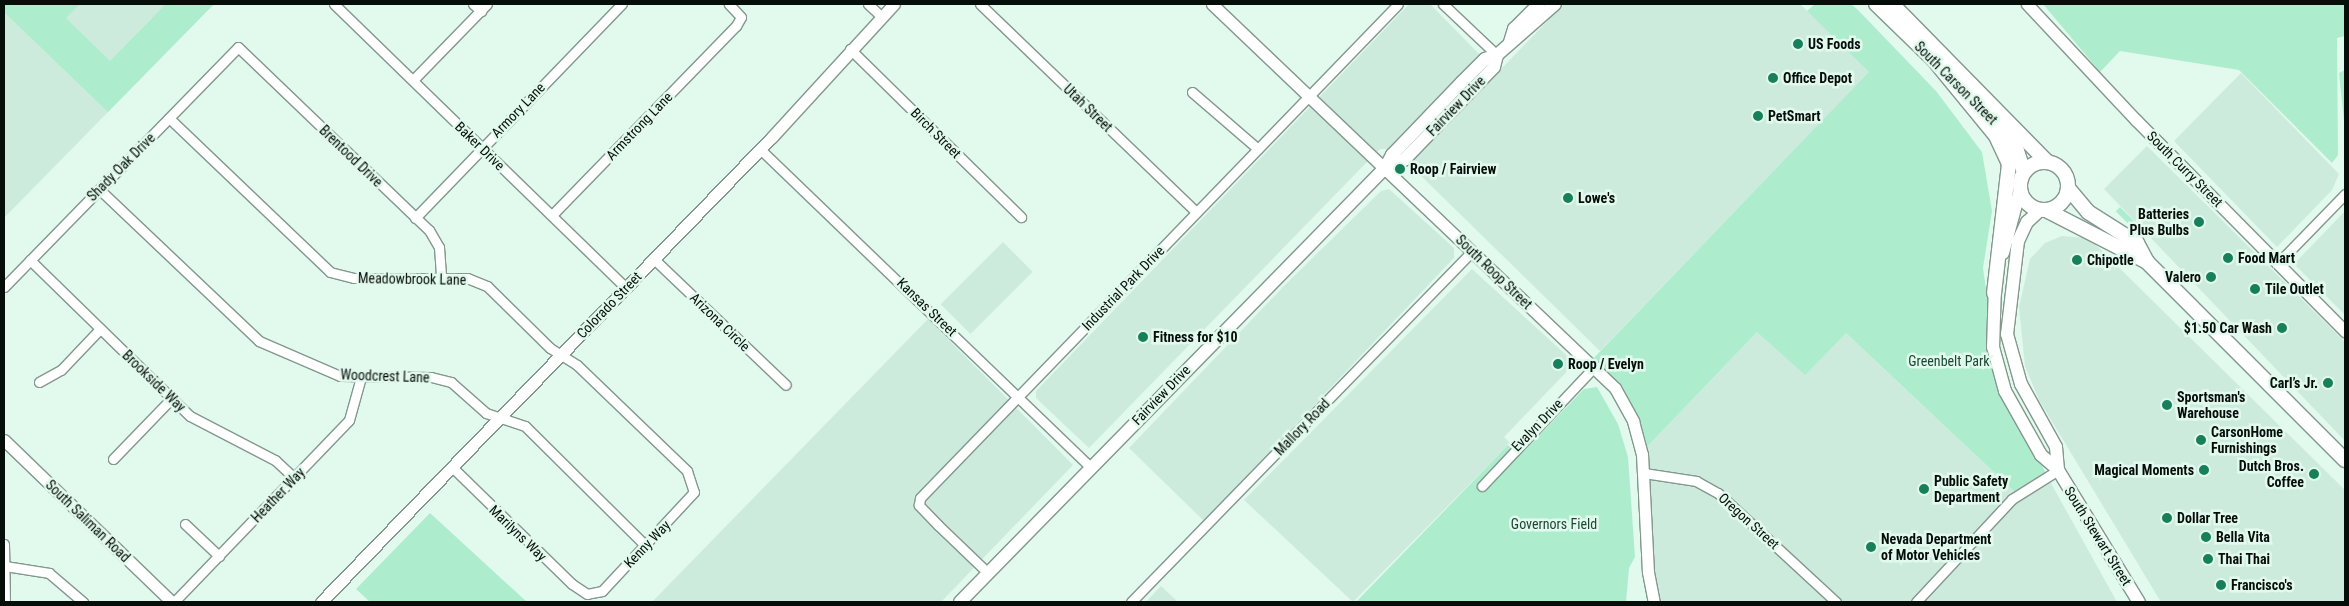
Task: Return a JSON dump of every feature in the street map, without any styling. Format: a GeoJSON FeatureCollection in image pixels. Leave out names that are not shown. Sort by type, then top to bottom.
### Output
{"type":"FeatureCollection","features":[{"type":"Feature","properties":{"kind":"main road","name":"Fairview Drive"},"geometry":{"type":"LineString","coordinates":[[1510,42],[1514,29],[1538,4]]}},
{"type":"Feature","properties":{"kind":"main road","name":"Fairview Drive"},"geometry":{"type":"LineString","coordinates":[[960,602],[1385,168],[1392,155],[1462,82],[1485,59],[1497,55],[1510,42],[1522,37],[1555,4]]}},
{"type":"Feature","properties":{"kind":"main road","name":"South Carson Street"},"geometry":{"type":"LineString","coordinates":[[1876,4],[2001,128],[2024,172]]}},
{"type":"Feature","properties":{"kind":"main road","name":"South Carson Street"},"geometry":{"type":"LineString","coordinates":[[1892,4],[2047,162]]}},
{"type":"Feature","properties":{"kind":"main road"},"geometry":{"type":"LineString","coordinates":[[1933,59],[1996,136],[2009,164],[1994,293]]}},
{"type":"Feature","properties":{"kind":"main road"},"geometry":{"type":"LineString","coordinates":[[2147,262],[2137,243],[2088,212],[2068,188],[2062,171],[2047,162],[2024,172],[2020,190],[2027,203],[2088,230],[2147,262],[2345,460]]}},
{"type":"Feature","properties":{"kind":"main road"},"geometry":{"type":"LineString","coordinates":[[2043,210],[2058,205],[2068,188]]}},
{"type":"Feature","properties":{"kind":"main road","name":"South Stewart Street"},"geometry":{"type":"LineString","coordinates":[[2020,190],[1994,293],[1996,369],[2036,447],[2058,470],[2139,602]]}},
{"type":"Feature","properties":{"kind":"main road","name":"South Stewart Street"},"geometry":{"type":"LineString","coordinates":[[2043,210],[2027,222],[2018,241],[2008,334],[2021,384],[2056,447],[2058,470]]}},
{"type":"Feature","properties":{"kind":"main road"},"geometry":{"type":"LineString","coordinates":[[2088,230],[2105,232],[2128,245],[2137,243]]}},
{"type":"Feature","properties":{"kind":"street","name":"Baker Drive"},"geometry":{"type":"LineString","coordinates":[[334,4],[626,288]]}},
{"type":"Feature","properties":{"kind":"street"},"geometry":{"type":"LineString","coordinates":[[473,4],[481,11]]}},
{"type":"Feature","properties":{"kind":"street"},"geometry":{"type":"LineString","coordinates":[[413,80],[488,4]]}},
{"type":"Feature","properties":{"kind":"street","name":"Armory Lane"},"geometry":{"type":"LineString","coordinates":[[415,218],[622,4]]}},
{"type":"Feature","properties":{"kind":"street","name":"Armstrong Lane"},"geometry":{"type":"LineString","coordinates":[[552,215],[725,36],[741,17],[729,4]]}},
{"type":"Feature","properties":{"kind":"street"},"geometry":{"type":"LineString","coordinates":[[868,4],[882,16]]}},
{"type":"Feature","properties":{"kind":"street","name":"Colorado Street"},"geometry":{"type":"LineString","coordinates":[[321,602],[760,149],[850,49],[894,4]]}},
{"type":"Feature","properties":{"kind":"street","name":"Utah Street"},"geometry":{"type":"LineString","coordinates":[[980,4],[1196,212]]}},
{"type":"Feature","properties":{"kind":"street","name":"South Roop Street"},"geometry":{"type":"LineString","coordinates":[[1212,4],[1595,366],[1615,388],[1633,421],[1644,473],[1648,572],[1654,602]]}},
{"type":"Feature","properties":{"kind":"street","name":"Industrial Park Drive"},"geometry":{"type":"LineString","coordinates":[[988,573],[919,502],[1019,395],[1398,4]]}},
{"type":"Feature","properties":{"kind":"street"},"geometry":{"type":"LineString","coordinates":[[1443,4],[1497,55]]}},
{"type":"Feature","properties":{"kind":"street","name":"South Curry Street"},"geometry":{"type":"LineString","coordinates":[[2027,4],[2345,331]]}},
{"type":"Feature","properties":{"kind":"street","name":"Shady Oak Drive"},"geometry":{"type":"LineString","coordinates":[[4,287],[238,46]]}},
{"type":"Feature","properties":{"kind":"street","name":"Brentood Drive"},"geometry":{"type":"LineString","coordinates":[[238,46],[437,241],[441,277]]}},
{"type":"Feature","properties":{"kind":"street","name":"Birch Street"},"geometry":{"type":"LineString","coordinates":[[850,49],[1021,217]]}},
{"type":"Feature","properties":{"kind":"street"},"geometry":{"type":"LineString","coordinates":[[1192,92],[1258,149]]}},
{"type":"Feature","properties":{"kind":"street","name":"Meadowbrook Lane"},"geometry":{"type":"LineString","coordinates":[[169,118],[330,272],[354,278],[441,277],[479,281],[549,347],[563,353],[686,470],[694,484]]}},
{"type":"Feature","properties":{"kind":"street","name":"Kansas Street"},"geometry":{"type":"LineString","coordinates":[[760,149],[1019,395],[1091,467]]}},
{"type":"Feature","properties":{"kind":"street","name":"Woodcrest Lane"},"geometry":{"type":"LineString","coordinates":[[99,189],[251,335],[332,374],[361,377],[442,378],[486,413],[525,426],[646,546]]}},
{"type":"Feature","properties":{"kind":"street"},"geometry":{"type":"LineString","coordinates":[[2278,264],[2345,194]]}},
{"type":"Feature","properties":{"kind":"street","name":"Mallory Road"},"geometry":{"type":"LineString","coordinates":[[1131,602],[1472,251]]}},
{"type":"Feature","properties":{"kind":"street","name":"Arizona Circle"},"geometry":{"type":"LineString","coordinates":[[654,259],[786,385]]}},
{"type":"Feature","properties":{"kind":"street","name":"Brookside Way"},"geometry":{"type":"LineString","coordinates":[[30,260],[202,425],[275,460],[294,478]]}},
{"type":"Feature","properties":{"kind":"street"},"geometry":{"type":"LineString","coordinates":[[38,382],[61,370],[100,329]]}},
{"type":"Feature","properties":{"kind":"street","name":"Evalyn Drive"},"geometry":{"type":"LineString","coordinates":[[1482,486],[1595,366]]}},
{"type":"Feature","properties":{"kind":"street","name":"Heather Way"},"geometry":{"type":"LineString","coordinates":[[173,602],[349,420],[361,377]]}},
{"type":"Feature","properties":{"kind":"street"},"geometry":{"type":"LineString","coordinates":[[113,459],[172,398]]}},
{"type":"Feature","properties":{"kind":"street","name":"South Saliman Road"},"geometry":{"type":"LineString","coordinates":[[4,440],[173,602]]}},
{"type":"Feature","properties":{"kind":"street","name":"Marilyns Way"},"geometry":{"type":"LineString","coordinates":[[452,467],[572,584],[587,594]]}},
{"type":"Feature","properties":{"kind":"street"},"geometry":{"type":"LineString","coordinates":[[1916,602],[2012,499],[2058,470]]}},
{"type":"Feature","properties":{"kind":"street","name":"Oregon Street"},"geometry":{"type":"LineString","coordinates":[[1644,473],[1696,481],[1718,493],[1836,602]]}},
{"type":"Feature","properties":{"kind":"street","name":"Kenny Way"},"geometry":{"type":"LineString","coordinates":[[587,594],[602,591],[646,546],[691,499],[694,484]]}},
{"type":"Feature","properties":{"kind":"street"},"geometry":{"type":"LineString","coordinates":[[185,524],[219,556]]}},
{"type":"Feature","properties":{"kind":"street"},"geometry":{"type":"LineString","coordinates":[[4,544],[5,602]]}},
{"type":"Feature","properties":{"kind":"street"},"geometry":{"type":"LineString","coordinates":[[4,566],[49,573],[83,602]]}},
{"type":"Feature","properties":{"kind":"shaded area"},"geometry":{"type":"Polygon","coordinates":[[[4,4],[214,4],[4,218],[4,4]]]}},
{"type":"Feature","properties":{"kind":"shaded area"},"geometry":{"type":"Polygon","coordinates":[[[1409,4],[1430,4],[1480,55],[1388,149],[1380,149],[1364,165],[1089,448],[1036,398],[1036,391],[1409,4]]]}},
{"type":"Feature","properties":{"kind":"shaded area"},"geometry":{"type":"Polygon","coordinates":[[[1564,4],[1800,4],[1870,72],[1600,351],[1412,167],[1414,159],[1564,4]]]}},
{"type":"Feature","properties":{"kind":"shaded area"},"geometry":{"type":"Polygon","coordinates":[[[2241,73],[2339,174],[2332,190],[2277,247],[2174,141],[2241,73]]]}},
{"type":"Feature","properties":{"kind":"shaded area"},"geometry":{"type":"Polygon","coordinates":[[[2147,146],[2345,342],[2345,441],[2104,189],[2147,146]]]}},
{"type":"Feature","properties":{"kind":"shaded area"},"geometry":{"type":"Polygon","coordinates":[[[1389,189],[1454,248],[1454,258],[1204,521],[1129,448],[1285,285],[1381,191],[1389,189]]]}},
{"type":"Feature","properties":{"kind":"shaded area"},"geometry":{"type":"Polygon","coordinates":[[[2345,211],[2345,315],[2294,264],[2345,211]]]}},
{"type":"Feature","properties":{"kind":"shaded area"},"geometry":{"type":"Polygon","coordinates":[[[2062,236],[2085,238],[2098,247],[2345,490],[2345,602],[2161,602],[2039,400],[2025,366],[2019,307],[2030,259],[2045,243],[2062,236]]]}},
{"type":"Feature","properties":{"kind":"shaded area"},"geometry":{"type":"Polygon","coordinates":[[[1003,242],[1033,272],[970,334],[941,304],[1003,242]]]}},
{"type":"Feature","properties":{"kind":"shaded area"},"geometry":{"type":"Polygon","coordinates":[[[1472,269],[1575,363],[1504,437],[1510,443],[1353,602],[1244,500],[1472,269]]]}},
{"type":"Feature","properties":{"kind":"shaded area"},"geometry":{"type":"Polygon","coordinates":[[[928,319],[1073,465],[941,602],[652,602],[928,319]]]}},
{"type":"Feature","properties":{"kind":"shaded area"},"geometry":{"type":"Polygon","coordinates":[[[1757,332],[1846,333],[2017,494],[2047,476],[2117,602],[1656,602],[1642,452],[1757,332]]]}},
{"type":"Feature","properties":{"kind":"shaded area"},"geometry":{"type":"Polygon","coordinates":[[[1161,586],[1178,602],[1146,602],[1161,586]]]}},
{"type":"Feature","properties":{"kind":"green space"},"geometry":{"type":"Polygon","coordinates":[[[4,4],[80,4],[66,18],[110,61],[166,4],[214,4],[108,112],[4,12],[4,4]]]}},
{"type":"Feature","properties":{"kind":"green space","name":"Greenbelt Park"},"geometry":{"type":"Polygon","coordinates":[[[1815,4],[1851,4],[1858,10],[1936,91],[1982,152],[1992,211],[1983,268],[1997,369],[2047,476],[2017,494],[1846,333],[1805,375],[1757,332],[1642,452],[1633,421],[1590,362],[1869,72],[1807,11],[1815,4]]]}},
{"type":"Feature","properties":{"kind":"green space"},"geometry":{"type":"Polygon","coordinates":[[[2043,4],[2345,4],[2345,36],[2337,38],[2338,155],[2332,163],[2239,70],[2120,51],[2100,72],[2043,4]]]}},
{"type":"Feature","properties":{"kind":"green space"},"geometry":{"type":"Polygon","coordinates":[[[2345,70],[2345,120],[2344,121],[2339,73],[2345,70]]]}},
{"type":"Feature","properties":{"kind":"green space"},"geometry":{"type":"Polygon","coordinates":[[[2120,207],[2134,221],[2130,225],[2116,211],[2120,207]]]}},
{"type":"Feature","properties":{"kind":"green space","name":"Governors Field"},"geometry":{"type":"Polygon","coordinates":[[[1597,387],[1618,424],[1628,457],[1635,557],[1629,568],[1626,602],[1356,602],[1510,443],[1522,453],[1584,389],[1597,387]]]}},
{"type":"Feature","properties":{"kind":"green space"},"geometry":{"type":"Polygon","coordinates":[[[430,513],[527,602],[370,602],[356,589],[430,513]]]}},
{"type":"Feature","properties":{"kind":"place","name":"US Foods"},"geometry":{"type":"Point","coordinates":[1798,44]}},
{"type":"Feature","properties":{"kind":"place","name":"Office Depot"},"geometry":{"type":"Point","coordinates":[1773,78]}},
{"type":"Feature","properties":{"kind":"place","name":"PetSmart"},"geometry":{"type":"Point","coordinates":[1758,116]}},
{"type":"Feature","properties":{"kind":"place","name":"Roop / Fairview"},"geometry":{"type":"Point","coordinates":[1400,169]}},
{"type":"Feature","properties":{"kind":"place","name":"Lowe's"},"geometry":{"type":"Point","coordinates":[1568,198]}},
{"type":"Feature","properties":{"kind":"place","name":"Batteries Plus Bulbs"},"geometry":{"type":"Point","coordinates":[2199,222]}},
{"type":"Feature","properties":{"kind":"place","name":"Food Mart"},"geometry":{"type":"Point","coordinates":[2228,258]}},
{"type":"Feature","properties":{"kind":"place","name":"Chipotle"},"geometry":{"type":"Point","coordinates":[2077,260]}},
{"type":"Feature","properties":{"kind":"place","name":"Valero"},"geometry":{"type":"Point","coordinates":[2211,277]}},
{"type":"Feature","properties":{"kind":"place","name":"Tile Outlet"},"geometry":{"type":"Point","coordinates":[2255,289]}},
{"type":"Feature","properties":{"kind":"place","name":"$1.50 Car Wash"},"geometry":{"type":"Point","coordinates":[2282,328]}},
{"type":"Feature","properties":{"kind":"place","name":"Fitness for $10"},"geometry":{"type":"Point","coordinates":[1143,337]}},
{"type":"Feature","properties":{"kind":"place","name":"Roop / Evelyn"},"geometry":{"type":"Point","coordinates":[1558,364]}},
{"type":"Feature","properties":{"kind":"place","name":"Carl’s Jr."},"geometry":{"type":"Point","coordinates":[2328,383]}},
{"type":"Feature","properties":{"kind":"place","name":"Sportsman's Warehouse"},"geometry":{"type":"Point","coordinates":[2167,405]}},
{"type":"Feature","properties":{"kind":"place","name":"CarsonHome Furnishings"},"geometry":{"type":"Point","coordinates":[2201,440]}},
{"type":"Feature","properties":{"kind":"place","name":"Magical Moments"},"geometry":{"type":"Point","coordinates":[2204,470]}},
{"type":"Feature","properties":{"kind":"place","name":"Dutch Bros. Coffee"},"geometry":{"type":"Point","coordinates":[2314,474]}},
{"type":"Feature","properties":{"kind":"place","name":"Public Safety Department"},"geometry":{"type":"Point","coordinates":[1924,489]}},
{"type":"Feature","properties":{"kind":"place","name":"Dollar Tree"},"geometry":{"type":"Point","coordinates":[2167,518]}},
{"type":"Feature","properties":{"kind":"place","name":"Bella Vita"},"geometry":{"type":"Point","coordinates":[2206,537]}},
{"type":"Feature","properties":{"kind":"place","name":"Nevada Department of Motor Vehicles"},"geometry":{"type":"Point","coordinates":[1871,547]}},
{"type":"Feature","properties":{"kind":"place","name":"Thai Thai"},"geometry":{"type":"Point","coordinates":[2208,559]}},
{"type":"Feature","properties":{"kind":"place","name":"Francisco's"},"geometry":{"type":"Point","coordinates":[2221,585]}}]}
